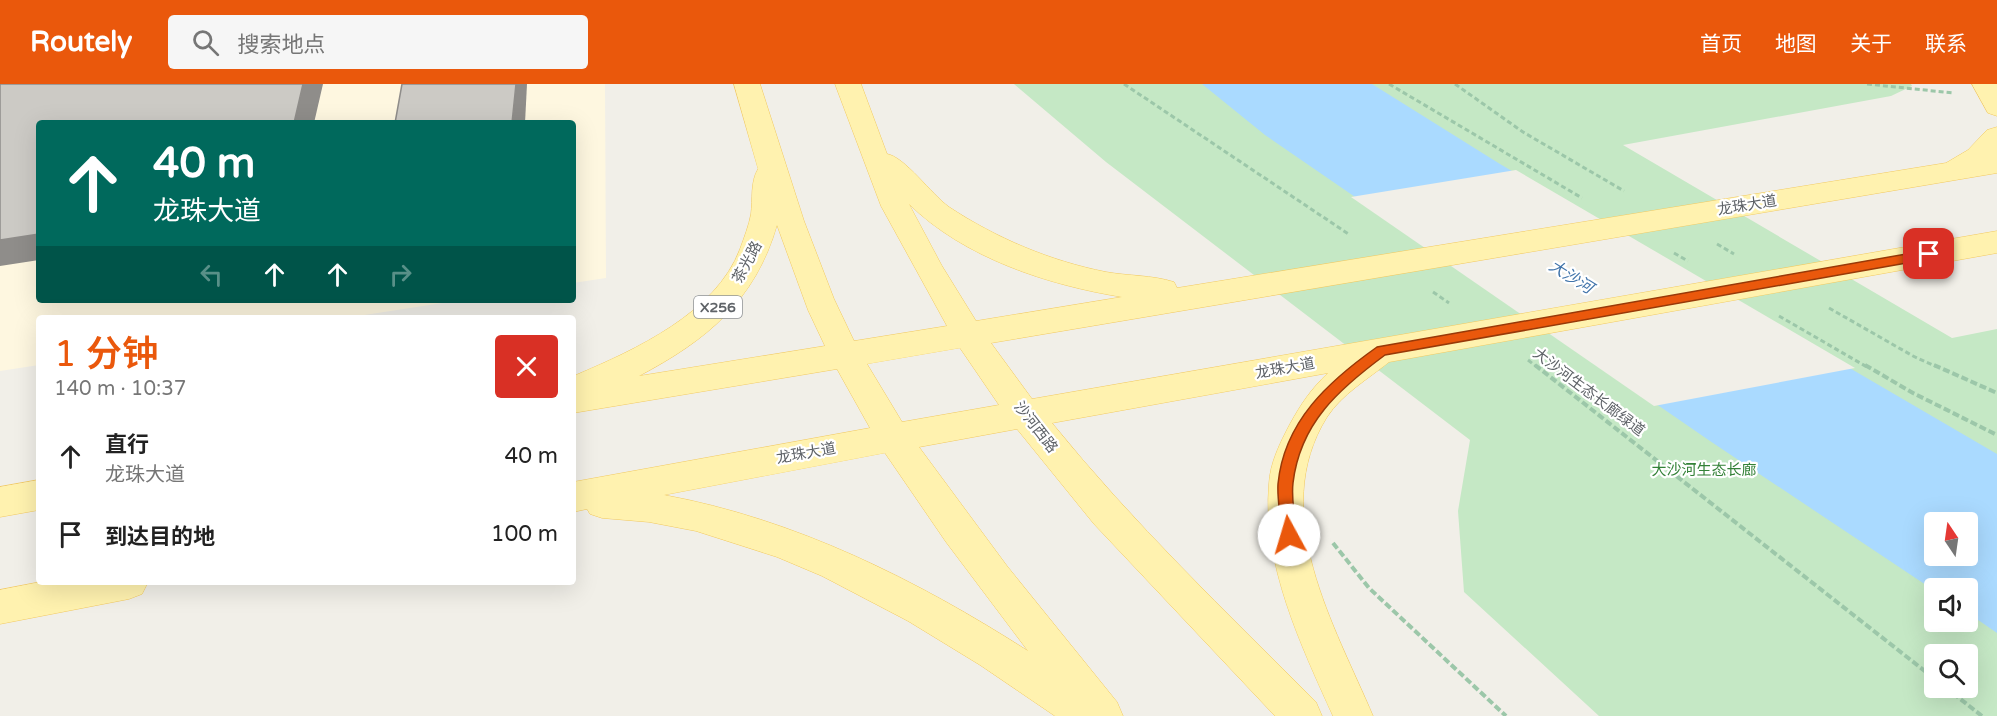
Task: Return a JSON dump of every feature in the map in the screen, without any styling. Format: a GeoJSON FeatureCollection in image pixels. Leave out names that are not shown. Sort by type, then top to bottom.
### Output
{"type":"FeatureCollection","features":[{"type":"Feature","properties":{"kind":"main road","name":"X256"},"geometry":{"type":"LineString","coordinates":[[747,84],[765,153]]}},
{"type":"Feature","properties":{"kind":"main road","name":"沙河西路"},"geometry":{"type":"LineString","coordinates":[[848,84],[884,179],[927,265],[968,333],[1025,414],[1128,536],[1302,716]]}},
{"type":"Feature","properties":{"kind":"main road"},"geometry":{"type":"LineString","coordinates":[[1945,173],[1978,156],[1997,136]]}},
{"type":"Feature","properties":{"kind":"main road"},"geometry":{"type":"LineString","coordinates":[[870,144],[904,183],[936,212],[1017,256],[1080,277],[1141,289],[1215,292]]}},
{"type":"Feature","properties":{"kind":"main road"},"geometry":{"type":"LineString","coordinates":[[765,153],[814,285],[845,354],[893,437],[985,569],[1103,716]]}},
{"type":"Feature","properties":{"kind":"main road","name":"茶光路"},"geometry":{"type":"LineString","coordinates":[[576,388],[652,355],[693,329],[724,300],[747,268],[763,231],[768,193],[765,153]]}},
{"type":"Feature","properties":{"kind":"main road","name":"龙珠大道"},"geometry":{"type":"LineString","coordinates":[[576,399],[1997,164]]}},
{"type":"Feature","properties":{"kind":"main road","name":"龙珠大道"},"geometry":{"type":"LineString","coordinates":[[576,496],[893,437],[1997,242]]}},
{"type":"Feature","properties":{"kind":"main road"},"geometry":{"type":"LineString","coordinates":[[1353,716],[1322,647],[1300,584],[1286,518],[1286,484],[1295,446],[1317,405],[1347,375],[1381,351]]}},
{"type":"Feature","properties":{"kind":"main road"},"geometry":{"type":"LineString","coordinates":[[0,502],[36,496]]}},
{"type":"Feature","properties":{"kind":"main road"},"geometry":{"type":"LineString","coordinates":[[576,502],[632,504],[712,521],[792,546],[847,570],[917,606],[1026,672],[1086,716]]}},
{"type":"Feature","properties":{"kind":"main road"},"geometry":{"type":"LineString","coordinates":[[0,607],[114,585]]}},
{"type":"Feature","properties":{"kind":"path"},"geometry":{"type":"LineString","coordinates":[[1124,84],[1359,242]]}},
{"type":"Feature","properties":{"kind":"path"},"geometry":{"type":"LineString","coordinates":[[1867,84],[1992,96]]}},
{"type":"Feature","properties":{"kind":"path"},"geometry":{"type":"LineString","coordinates":[[1426,287],[1455,307]]}},
{"type":"Feature","properties":{"kind":"path","name":"大沙河生态长廊绿道"},"geometry":{"type":"LineString","coordinates":[[1521,356],[1924,671]]}},
{"type":"Feature","properties":{"kind":"path"},"geometry":{"type":"LineString","coordinates":[[1328,536],[1369,588],[1506,716]]}},
{"type":"Feature","properties":{"kind":"path"},"geometry":{"type":"LineString","coordinates":[[1959,698],[1982,716]]}},
{"type":"Feature","properties":{"kind":"shaded area"},"geometry":{"type":"Polygon","coordinates":[[[0,84],[605,84],[606,278],[576,283],[576,120],[36,120],[36,303],[442,303],[364,315],[36,315],[36,365],[0,371],[0,84]]]}},
{"type":"Feature","properties":{"kind":"green space","name":"大沙河生态长廊"},"geometry":{"type":"Polygon","coordinates":[[[1014,84],[1911,84],[1912,86],[1891,96],[1623,145],[1952,338],[1997,329],[1997,716],[1599,716],[1464,592],[1458,511],[1470,440],[1106,162],[1014,84]]]}},
{"type":"Feature","properties":{"kind":"water","name":"大沙河"},"geometry":{"type":"Polygon","coordinates":[[[1202,84],[1372,84],[1500,164],[1997,454],[1997,633],[1978,620],[1978,578],[1924,578],[1924,584],[1710,441],[1265,135],[1202,84]]]}},
{"type":"Feature","properties":{"kind":"pier"},"geometry":{"type":"Polygon","coordinates":[[[1516,170],[1855,368],[1654,406],[1351,197],[1516,170]]]}},
{"type":"Feature","properties":{"kind":"building"},"geometry":{"type":"Polygon","coordinates":[[[0,84],[303,84],[295,120],[36,120],[36,234],[0,240],[0,84]]]}},
{"type":"Feature","properties":{"kind":"building"},"geometry":{"type":"Polygon","coordinates":[[[402,84],[516,84],[512,120],[396,120],[402,84]]]}},
{"type":"Feature","properties":{"kind":"route"},"geometry":{"type":"LineString","coordinates":[[1289,535],[1286,518],[1286,484],[1295,446],[1317,405],[1347,375],[1381,351],[1929,254]]}}]}
